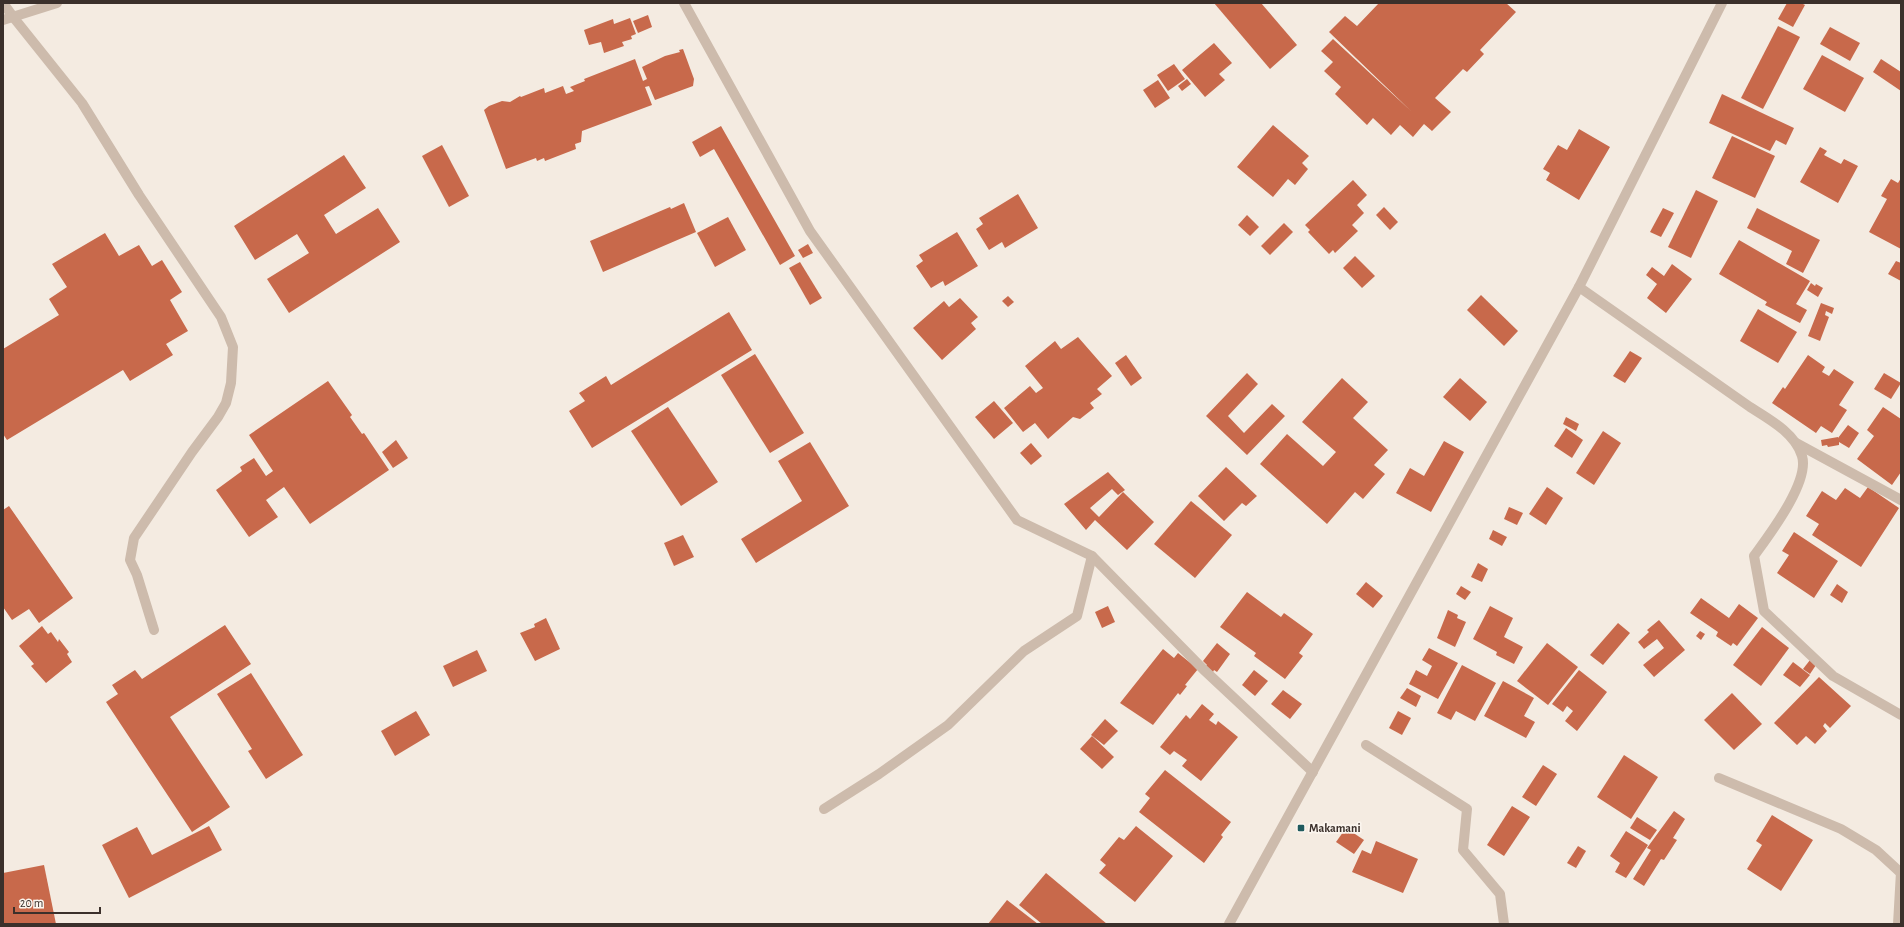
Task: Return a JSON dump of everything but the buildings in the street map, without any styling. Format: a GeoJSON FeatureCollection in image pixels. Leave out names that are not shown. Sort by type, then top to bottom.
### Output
{"type":"FeatureCollection","features":[{"type":"Feature","properties":{"kind":"street"},"geometry":{"type":"LineString","coordinates":[[3,3],[82,103],[139,195],[221,317],[233,347],[231,383],[226,403],[218,418],[192,452],[134,538],[130,560],[137,575],[154,630]]}},
{"type":"Feature","properties":{"kind":"street"},"geometry":{"type":"LineString","coordinates":[[3,20],[14,18],[57,3]]}},
{"type":"Feature","properties":{"kind":"street"},"geometry":{"type":"LineString","coordinates":[[684,3],[810,231],[1017,520],[1092,556],[1203,669],[1313,772]]}},
{"type":"Feature","properties":{"kind":"street"},"geometry":{"type":"LineString","coordinates":[[1229,924],[1579,287],[1722,3]]}},
{"type":"Feature","properties":{"kind":"street"},"geometry":{"type":"LineString","coordinates":[[1579,287],[1750,407],[1778,424],[1796,443],[1803,457],[1802,473],[1794,495],[1754,556],[1764,611],[1833,676],[1901,715]]}},
{"type":"Feature","properties":{"kind":"street"},"geometry":{"type":"LineString","coordinates":[[1796,443],[1901,500]]}},
{"type":"Feature","properties":{"kind":"street"},"geometry":{"type":"LineString","coordinates":[[824,809],[880,774],[948,725],[1024,652],[1077,616],[1092,556]]}},
{"type":"Feature","properties":{"kind":"street"},"geometry":{"type":"LineString","coordinates":[[1366,745],[1467,809],[1463,850],[1500,894],[1504,924]]}},
{"type":"Feature","properties":{"kind":"street"},"geometry":{"type":"LineString","coordinates":[[1720,778],[1841,829],[1876,850],[1901,872],[1898,924]]}},
{"type":"Feature","properties":{"kind":"place","name":"Makamani"},"geometry":{"type":"Point","coordinates":[1301,828]}}]}
